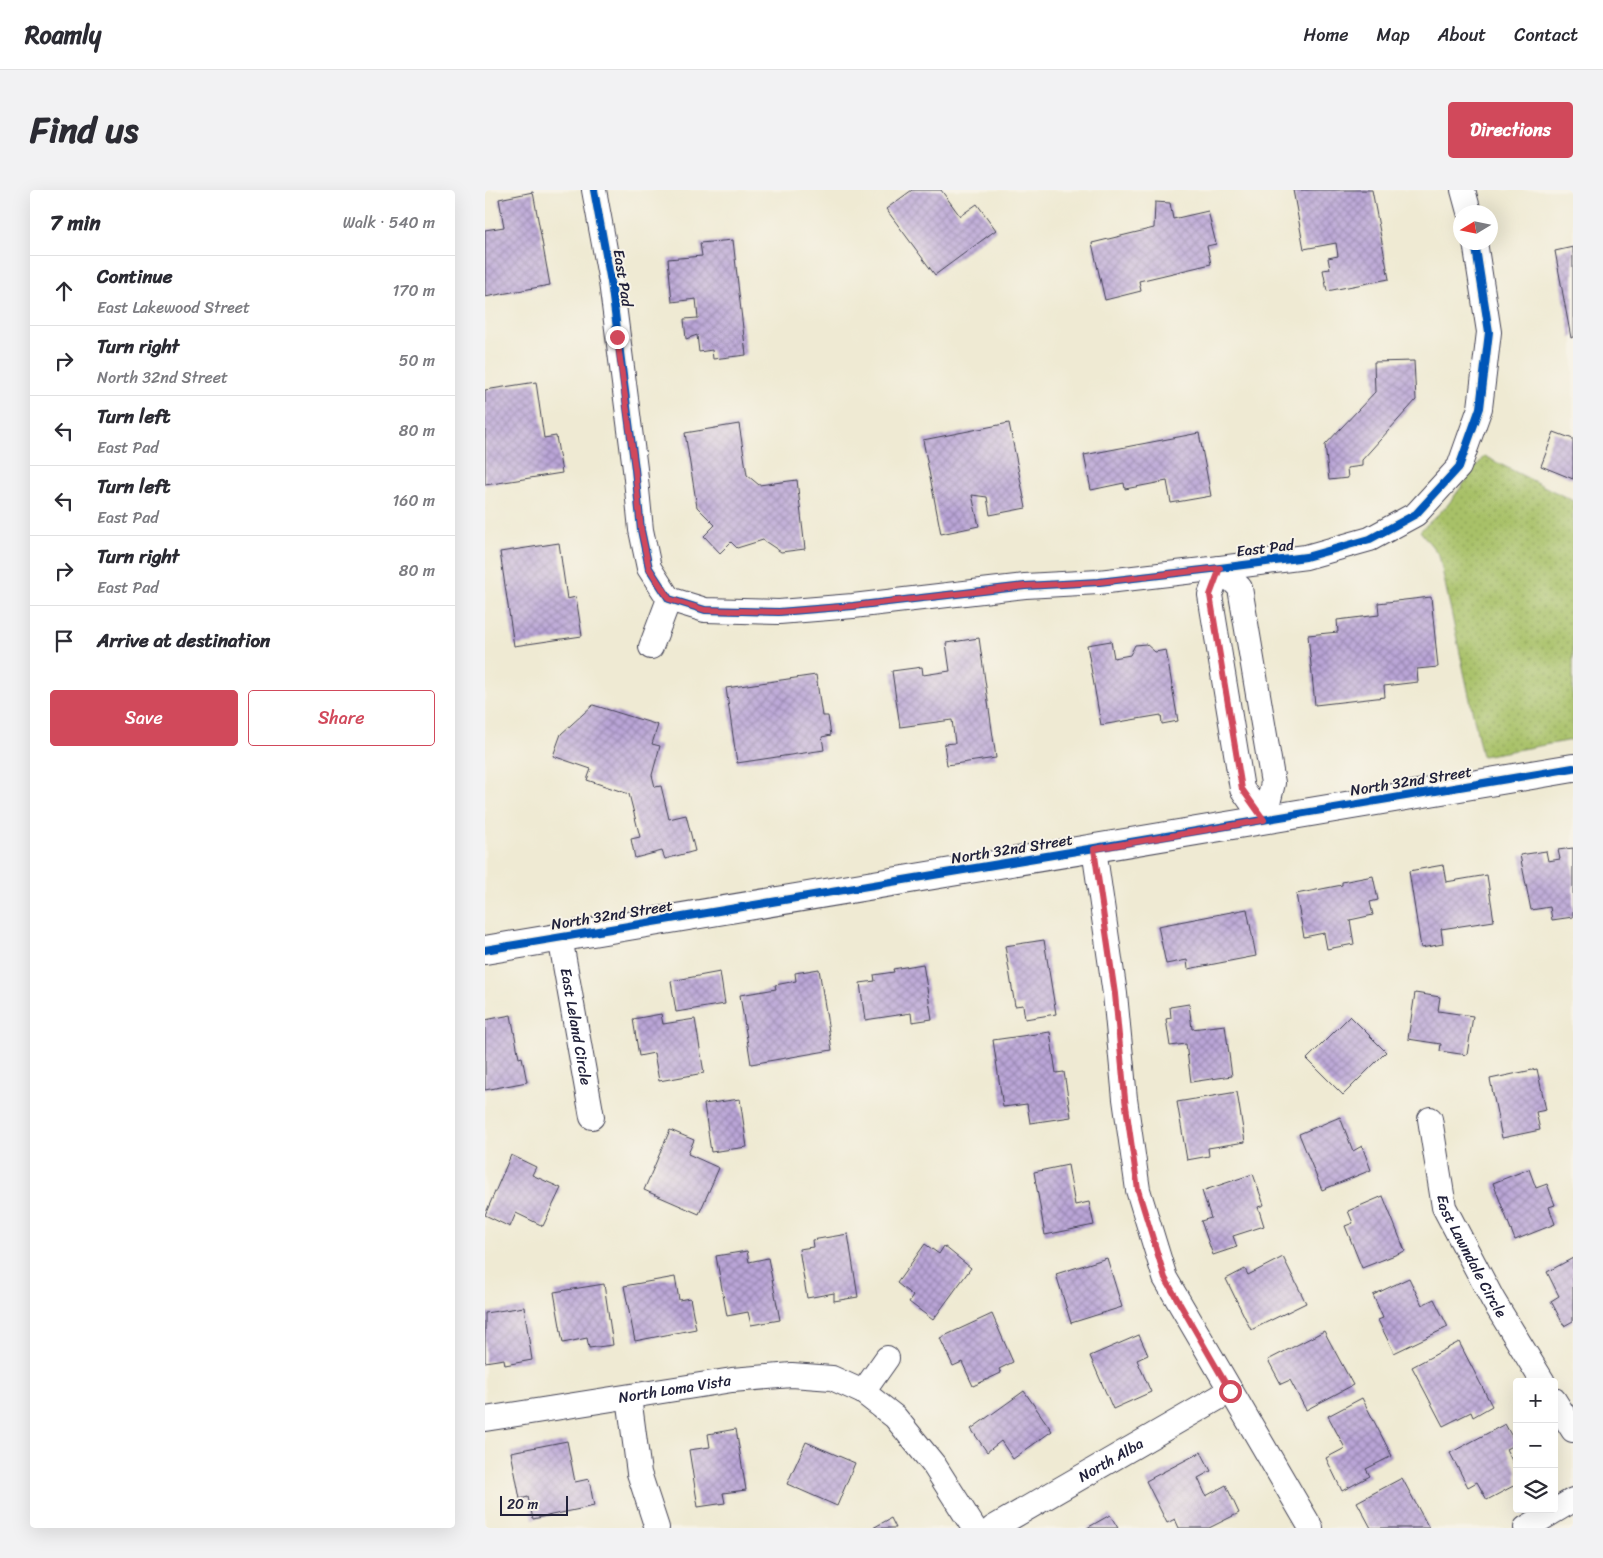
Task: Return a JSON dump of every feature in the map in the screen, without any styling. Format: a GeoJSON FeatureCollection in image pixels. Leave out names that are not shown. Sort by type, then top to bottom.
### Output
{"type":"FeatureCollection","features":[{"type":"Feature","properties":{"kind":"street","name":"East Pad"},"geometry":{"type":"LineString","coordinates":[[594,190],[611,282],[641,530],[649,568],[669,599],[705,610],[779,612],[853,606],[1025,586],[1099,582],[1306,557],[1369,539],[1416,514],[1459,467],[1480,408],[1489,332],[1476,250]]}},
{"type":"Feature","properties":{"kind":"street"},"geometry":{"type":"LineString","coordinates":[[1463,190],[1467,205]]}},
{"type":"Feature","properties":{"kind":"street","name":"East Pad"},"geometry":{"type":"LineString","coordinates":[[1220,568],[1210,595],[1242,789],[1264,820]]}},
{"type":"Feature","properties":{"kind":"street","name":"East Pad"},"geometry":{"type":"LineString","coordinates":[[1220,568],[1240,588],[1273,783],[1264,820]]}},
{"type":"Feature","properties":{"kind":"street"},"geometry":{"type":"LineString","coordinates":[[651,647],[669,599]]}},
{"type":"Feature","properties":{"kind":"street","name":"North 32nd Street"},"geometry":{"type":"LineString","coordinates":[[485,950],[1573,768]]}},
{"type":"Feature","properties":{"kind":"street"},"geometry":{"type":"LineString","coordinates":[[1094,849],[1115,994],[1125,1099],[1138,1190],[1165,1278],[1311,1528]]}},
{"type":"Feature","properties":{"kind":"street","name":"East Leland Circle"},"geometry":{"type":"LineString","coordinates":[[560,937],[592,1117]]}},
{"type":"Feature","properties":{"kind":"street","name":"East Lawndale Circle"},"geometry":{"type":"LineString","coordinates":[[1431,1120],[1444,1207],[1493,1300],[1541,1378]]}},
{"type":"Feature","properties":{"kind":"street"},"geometry":{"type":"LineString","coordinates":[[863,1392],[887,1358]]}},
{"type":"Feature","properties":{"kind":"street","name":"North Loma Vista"},"geometry":{"type":"LineString","coordinates":[[485,1420],[732,1380],[792,1375],[832,1378],[863,1392],[895,1417],[934,1466],[974,1528]]}},
{"type":"Feature","properties":{"kind":"street","name":"North Alba"},"geometry":{"type":"LineString","coordinates":[[993,1528],[1230,1391]]}},
{"type":"Feature","properties":{"kind":"street"},"geometry":{"type":"LineString","coordinates":[[629,1397],[639,1473],[657,1528]]}},
{"type":"Feature","properties":{"kind":"street"},"geometry":{"type":"LineString","coordinates":[[1558,1406],[1573,1430]]}},
{"type":"Feature","properties":{"kind":"street"},"geometry":{"type":"LineString","coordinates":[[1526,1528],[1573,1500]]}},
{"type":"Feature","properties":{"kind":"green space"},"geometry":{"type":"Polygon","coordinates":[[[1484,456],[1573,501],[1573,740],[1482,756],[1439,555],[1420,531],[1447,506],[1484,456]]]}},
{"type":"Feature","properties":{"kind":"building"},"geometry":{"type":"Polygon","coordinates":[[[912,190],[941,190],[960,216],[977,204],[996,230],[935,275],[886,209],[912,190]]]}},
{"type":"Feature","properties":{"kind":"building"},"geometry":{"type":"Polygon","coordinates":[[[1293,190],[1372,190],[1389,279],[1327,291],[1323,270],[1330,269],[1328,258],[1338,256],[1336,243],[1304,249],[1293,190]]]}},
{"type":"Feature","properties":{"kind":"building"},"geometry":{"type":"Polygon","coordinates":[[[533,192],[550,285],[485,297],[485,230],[504,227],[499,199],[533,192]]]}},
{"type":"Feature","properties":{"kind":"building"},"geometry":{"type":"Polygon","coordinates":[[[1155,202],[1170,203],[1173,219],[1208,211],[1216,244],[1207,246],[1211,264],[1139,281],[1141,291],[1105,300],[1092,243],[1154,228],[1155,202]]]}},
{"type":"Feature","properties":{"kind":"building"},"geometry":{"type":"Polygon","coordinates":[[[733,240],[746,355],[713,359],[712,350],[699,352],[697,335],[686,339],[684,319],[698,318],[696,299],[672,302],[668,259],[702,256],[700,243],[733,240]]]}},
{"type":"Feature","properties":{"kind":"building"},"geometry":{"type":"Polygon","coordinates":[[[1573,247],[1573,337],[1571,338],[1555,251],[1573,247]]]}},
{"type":"Feature","properties":{"kind":"building"},"geometry":{"type":"Polygon","coordinates":[[[1414,361],[1416,400],[1362,460],[1362,466],[1347,468],[1348,478],[1329,480],[1325,445],[1375,392],[1374,362],[1414,361]]]}},
{"type":"Feature","properties":{"kind":"building"},"geometry":{"type":"Polygon","coordinates":[[[536,382],[544,438],[556,436],[562,473],[485,485],[485,390],[536,382]]]}},
{"type":"Feature","properties":{"kind":"building"},"geometry":{"type":"Polygon","coordinates":[[[1009,423],[1026,508],[990,515],[987,497],[972,495],[979,526],[941,534],[923,440],[1009,423]]]}},
{"type":"Feature","properties":{"kind":"building"},"geometry":{"type":"Polygon","coordinates":[[[739,424],[747,475],[759,485],[797,480],[805,549],[781,552],[763,540],[737,548],[731,542],[720,553],[704,536],[715,525],[697,507],[685,433],[739,424]]]}},
{"type":"Feature","properties":{"kind":"building"},"geometry":{"type":"Polygon","coordinates":[[[1554,432],[1573,439],[1573,479],[1541,466],[1554,432]]]}},
{"type":"Feature","properties":{"kind":"building"},"geometry":{"type":"Polygon","coordinates":[[[1199,433],[1211,496],[1171,503],[1167,481],[1125,489],[1124,483],[1091,490],[1084,455],[1199,433]]]}},
{"type":"Feature","properties":{"kind":"building"},"geometry":{"type":"Polygon","coordinates":[[[559,543],[567,599],[576,597],[582,636],[514,646],[500,552],[559,543]]]}},
{"type":"Feature","properties":{"kind":"building"},"geometry":{"type":"Polygon","coordinates":[[[1431,597],[1438,667],[1417,669],[1418,682],[1384,686],[1385,697],[1315,705],[1308,635],[1338,632],[1337,620],[1379,615],[1378,603],[1431,597]]]}},
{"type":"Feature","properties":{"kind":"building"},"geometry":{"type":"Polygon","coordinates":[[[979,638],[996,758],[947,765],[944,744],[955,743],[952,720],[900,727],[892,671],[922,667],[923,675],[950,671],[946,643],[979,638]]]}},
{"type":"Feature","properties":{"kind":"building"},"geometry":{"type":"Polygon","coordinates":[[[1111,641],[1114,658],[1130,655],[1135,645],[1146,644],[1155,652],[1166,650],[1178,721],[1162,724],[1161,715],[1101,725],[1087,645],[1111,641]]]}},
{"type":"Feature","properties":{"kind":"building"},"geometry":{"type":"Polygon","coordinates":[[[816,675],[822,716],[828,716],[831,735],[822,737],[824,750],[737,763],[726,688],[816,675]]]}},
{"type":"Feature","properties":{"kind":"building"},"geometry":{"type":"Polygon","coordinates":[[[593,705],[658,725],[652,744],[660,746],[652,775],[655,787],[661,786],[669,819],[686,815],[695,851],[665,859],[662,851],[635,858],[631,839],[640,837],[629,794],[587,780],[591,769],[553,756],[561,734],[593,705]]]}},
{"type":"Feature","properties":{"kind":"building"},"geometry":{"type":"Polygon","coordinates":[[[1573,848],[1573,917],[1552,920],[1550,907],[1531,910],[1520,855],[1546,851],[1548,861],[1560,859],[1558,850],[1573,848]]]}},
{"type":"Feature","properties":{"kind":"building"},"geometry":{"type":"Polygon","coordinates":[[[1443,865],[1446,882],[1487,875],[1494,921],[1441,929],[1443,944],[1421,948],[1409,871],[1443,865]]]}},
{"type":"Feature","properties":{"kind":"building"},"geometry":{"type":"Polygon","coordinates":[[[1373,876],[1378,900],[1370,902],[1373,915],[1350,920],[1354,944],[1327,949],[1324,933],[1304,937],[1296,894],[1342,885],[1342,882],[1373,876]]]}},
{"type":"Feature","properties":{"kind":"building"},"geometry":{"type":"Polygon","coordinates":[[[1247,909],[1256,956],[1188,969],[1187,960],[1166,964],[1158,926],[1247,909]]]}},
{"type":"Feature","properties":{"kind":"building"},"geometry":{"type":"Polygon","coordinates":[[[1044,940],[1056,1014],[1025,1019],[1023,1005],[1015,1006],[1005,946],[1044,940]]]}},
{"type":"Feature","properties":{"kind":"building"},"geometry":{"type":"Polygon","coordinates":[[[923,964],[932,1019],[912,1022],[911,1013],[865,1020],[860,983],[875,981],[874,975],[894,972],[893,969],[923,964]]]}},
{"type":"Feature","properties":{"kind":"building"},"geometry":{"type":"Polygon","coordinates":[[[819,969],[832,1050],[751,1064],[740,995],[776,989],[775,985],[796,981],[795,973],[819,969]]]}},
{"type":"Feature","properties":{"kind":"building"},"geometry":{"type":"Polygon","coordinates":[[[720,972],[725,1004],[676,1012],[671,981],[720,972]]]}},
{"type":"Feature","properties":{"kind":"building"},"geometry":{"type":"Polygon","coordinates":[[[1415,993],[1440,997],[1438,1011],[1473,1016],[1467,1055],[1440,1051],[1441,1044],[1408,1039],[1415,993]]]}},
{"type":"Feature","properties":{"kind":"building"},"geometry":{"type":"Polygon","coordinates":[[[1189,1004],[1192,1029],[1225,1025],[1232,1076],[1191,1082],[1186,1044],[1170,1046],[1166,1019],[1171,1018],[1170,1007],[1189,1004]]]}},
{"type":"Feature","properties":{"kind":"building"},"geometry":{"type":"Polygon","coordinates":[[[661,1014],[663,1024],[695,1019],[704,1073],[659,1081],[654,1053],[639,1056],[633,1019],[661,1014]]]}},
{"type":"Feature","properties":{"kind":"building"},"geometry":{"type":"Polygon","coordinates":[[[511,1015],[519,1058],[522,1057],[527,1082],[485,1090],[485,1020],[511,1015]]]}},
{"type":"Feature","properties":{"kind":"building"},"geometry":{"type":"Polygon","coordinates":[[[1350,1016],[1386,1052],[1343,1095],[1307,1059],[1350,1016]]]}},
{"type":"Feature","properties":{"kind":"building"},"geometry":{"type":"Polygon","coordinates":[[[1050,1032],[1056,1073],[1064,1072],[1071,1117],[1030,1123],[1027,1104],[1003,1107],[993,1040],[1050,1032]]]}},
{"type":"Feature","properties":{"kind":"building"},"geometry":{"type":"Polygon","coordinates":[[[1537,1069],[1546,1110],[1536,1112],[1540,1130],[1502,1138],[1490,1079],[1537,1069]]]}},
{"type":"Feature","properties":{"kind":"building"},"geometry":{"type":"Polygon","coordinates":[[[1237,1092],[1245,1142],[1208,1148],[1209,1156],[1187,1160],[1177,1102],[1237,1092]]]}},
{"type":"Feature","properties":{"kind":"building"},"geometry":{"type":"Polygon","coordinates":[[[740,1099],[747,1147],[711,1152],[704,1104],[740,1099]]]}},
{"type":"Feature","properties":{"kind":"building"},"geometry":{"type":"Polygon","coordinates":[[[1340,1117],[1353,1151],[1362,1146],[1371,1170],[1322,1190],[1299,1134],[1340,1117]]]}},
{"type":"Feature","properties":{"kind":"building"},"geometry":{"type":"Polygon","coordinates":[[[670,1130],[694,1140],[688,1154],[719,1168],[699,1214],[644,1190],[670,1130]]]}},
{"type":"Feature","properties":{"kind":"building"},"geometry":{"type":"Polygon","coordinates":[[[511,1155],[536,1167],[532,1175],[561,1188],[543,1226],[516,1213],[510,1227],[485,1215],[511,1155]]]}},
{"type":"Feature","properties":{"kind":"building"},"geometry":{"type":"Polygon","coordinates":[[[1068,1165],[1075,1205],[1089,1202],[1094,1225],[1045,1235],[1034,1172],[1068,1165]]]}},
{"type":"Feature","properties":{"kind":"building"},"geometry":{"type":"Polygon","coordinates":[[[1529,1169],[1536,1188],[1547,1184],[1555,1205],[1549,1207],[1555,1224],[1515,1240],[1493,1183],[1529,1169]]]}},
{"type":"Feature","properties":{"kind":"building"},"geometry":{"type":"Polygon","coordinates":[[[1253,1174],[1264,1205],[1258,1207],[1264,1226],[1233,1236],[1237,1247],[1213,1255],[1201,1221],[1211,1218],[1202,1191],[1253,1174]]]}},
{"type":"Feature","properties":{"kind":"building"},"geometry":{"type":"Polygon","coordinates":[[[1383,1196],[1405,1251],[1362,1268],[1345,1226],[1353,1223],[1348,1211],[1383,1196]]]}},
{"type":"Feature","properties":{"kind":"building"},"geometry":{"type":"Polygon","coordinates":[[[848,1234],[858,1297],[834,1301],[834,1293],[807,1298],[799,1249],[813,1247],[812,1240],[848,1234]]]}},
{"type":"Feature","properties":{"kind":"building"},"geometry":{"type":"Polygon","coordinates":[[[925,1244],[939,1254],[944,1246],[971,1268],[933,1320],[909,1302],[913,1296],[897,1283],[925,1244]]]}},
{"type":"Feature","properties":{"kind":"building"},"geometry":{"type":"Polygon","coordinates":[[[747,1251],[749,1262],[768,1258],[780,1320],[751,1325],[748,1312],[727,1316],[716,1256],[747,1251]]]}},
{"type":"Feature","properties":{"kind":"building"},"geometry":{"type":"Polygon","coordinates":[[[1283,1257],[1306,1303],[1251,1330],[1226,1279],[1245,1269],[1248,1275],[1283,1257]]]}},
{"type":"Feature","properties":{"kind":"building"},"geometry":{"type":"Polygon","coordinates":[[[1107,1258],[1122,1307],[1071,1323],[1056,1274],[1107,1258]]]}},
{"type":"Feature","properties":{"kind":"building"},"geometry":{"type":"Polygon","coordinates":[[[1573,1258],[1573,1321],[1564,1326],[1551,1301],[1559,1296],[1547,1272],[1573,1258]]]}},
{"type":"Feature","properties":{"kind":"building"},"geometry":{"type":"Polygon","coordinates":[[[675,1277],[679,1300],[690,1298],[696,1329],[635,1341],[624,1286],[675,1277]]]}},
{"type":"Feature","properties":{"kind":"building"},"geometry":{"type":"Polygon","coordinates":[[[1409,1278],[1422,1305],[1434,1299],[1448,1327],[1394,1353],[1378,1320],[1383,1318],[1373,1295],[1409,1278]]]}},
{"type":"Feature","properties":{"kind":"building"},"geometry":{"type":"Polygon","coordinates":[[[604,1284],[613,1345],[589,1348],[587,1338],[563,1343],[554,1292],[604,1284]]]}},
{"type":"Feature","properties":{"kind":"building"},"geometry":{"type":"Polygon","coordinates":[[[524,1307],[532,1360],[505,1365],[504,1359],[485,1362],[485,1313],[524,1307]]]}},
{"type":"Feature","properties":{"kind":"building"},"geometry":{"type":"Polygon","coordinates":[[[992,1314],[1013,1362],[999,1369],[1001,1373],[973,1386],[962,1362],[953,1366],[940,1338],[992,1314]]]}},
{"type":"Feature","properties":{"kind":"building"},"geometry":{"type":"Polygon","coordinates":[[[1324,1331],[1353,1385],[1306,1410],[1290,1380],[1281,1384],[1268,1360],[1324,1331]]]}},
{"type":"Feature","properties":{"kind":"building"},"geometry":{"type":"Polygon","coordinates":[[[1139,1335],[1148,1355],[1137,1360],[1151,1392],[1113,1409],[1090,1356],[1139,1335]]]}},
{"type":"Feature","properties":{"kind":"building"},"geometry":{"type":"Polygon","coordinates":[[[1459,1342],[1492,1406],[1473,1417],[1471,1412],[1443,1426],[1412,1367],[1459,1342]]]}},
{"type":"Feature","properties":{"kind":"building"},"geometry":{"type":"Polygon","coordinates":[[[1024,1391],[1052,1431],[1013,1459],[1001,1441],[987,1452],[971,1429],[1024,1391]]]}},
{"type":"Feature","properties":{"kind":"building"},"geometry":{"type":"Polygon","coordinates":[[[1362,1398],[1392,1456],[1366,1469],[1370,1476],[1342,1491],[1326,1458],[1345,1448],[1328,1416],[1362,1398]]]}},
{"type":"Feature","properties":{"kind":"building"},"geometry":{"type":"Polygon","coordinates":[[[1505,1424],[1513,1439],[1513,1446],[1506,1449],[1513,1462],[1513,1486],[1487,1500],[1477,1482],[1468,1487],[1450,1453],[1505,1424]]]}},
{"type":"Feature","properties":{"kind":"building"},"geometry":{"type":"Polygon","coordinates":[[[736,1429],[746,1490],[723,1493],[725,1503],[698,1507],[689,1450],[710,1447],[708,1434],[736,1429]]]}},
{"type":"Feature","properties":{"kind":"building"},"geometry":{"type":"Polygon","coordinates":[[[567,1441],[575,1482],[589,1479],[594,1506],[533,1519],[528,1497],[520,1499],[511,1452],[567,1441]]]}},
{"type":"Feature","properties":{"kind":"building"},"geometry":{"type":"Polygon","coordinates":[[[806,1442],[855,1463],[837,1506],[787,1484],[806,1442]]]}},
{"type":"Feature","properties":{"kind":"building"},"geometry":{"type":"Polygon","coordinates":[[[1201,1452],[1211,1471],[1198,1478],[1206,1496],[1226,1485],[1239,1513],[1209,1528],[1179,1528],[1175,1519],[1167,1523],[1146,1481],[1201,1452]]]}},
{"type":"Feature","properties":{"kind":"building"},"geometry":{"type":"Polygon","coordinates":[[[1402,1478],[1429,1528],[1371,1528],[1357,1502],[1402,1478]]]}},
{"type":"Feature","properties":{"kind":"building"},"geometry":{"type":"Polygon","coordinates":[[[1110,1515],[1118,1528],[1087,1528],[1110,1515]]]}},
{"type":"Feature","properties":{"kind":"building"},"geometry":{"type":"Polygon","coordinates":[[[891,1518],[896,1528],[873,1528],[891,1518]]]}},
{"type":"Feature","properties":{"kind":"cycle path"},"geometry":{"type":"LineString","coordinates":[[594,190],[611,282],[641,530],[649,568],[669,599],[705,610],[779,612],[853,606],[1025,586],[1099,582],[1306,557],[1370,539],[1416,514],[1459,467],[1480,408],[1489,332],[1476,250]]}},
{"type":"Feature","properties":{"kind":"cycle path"},"geometry":{"type":"LineString","coordinates":[[485,950],[1573,768]]}},
{"type":"Feature","properties":{"kind":"route"},"geometry":{"type":"LineString","coordinates":[[617,337],[635,469],[641,530],[649,568],[669,599],[705,610],[779,612],[853,606],[1025,586],[1099,582],[1220,568],[1210,595],[1242,789],[1264,820],[1094,849],[1115,994],[1125,1099],[1138,1190],[1165,1278],[1230,1391]]}}]}
